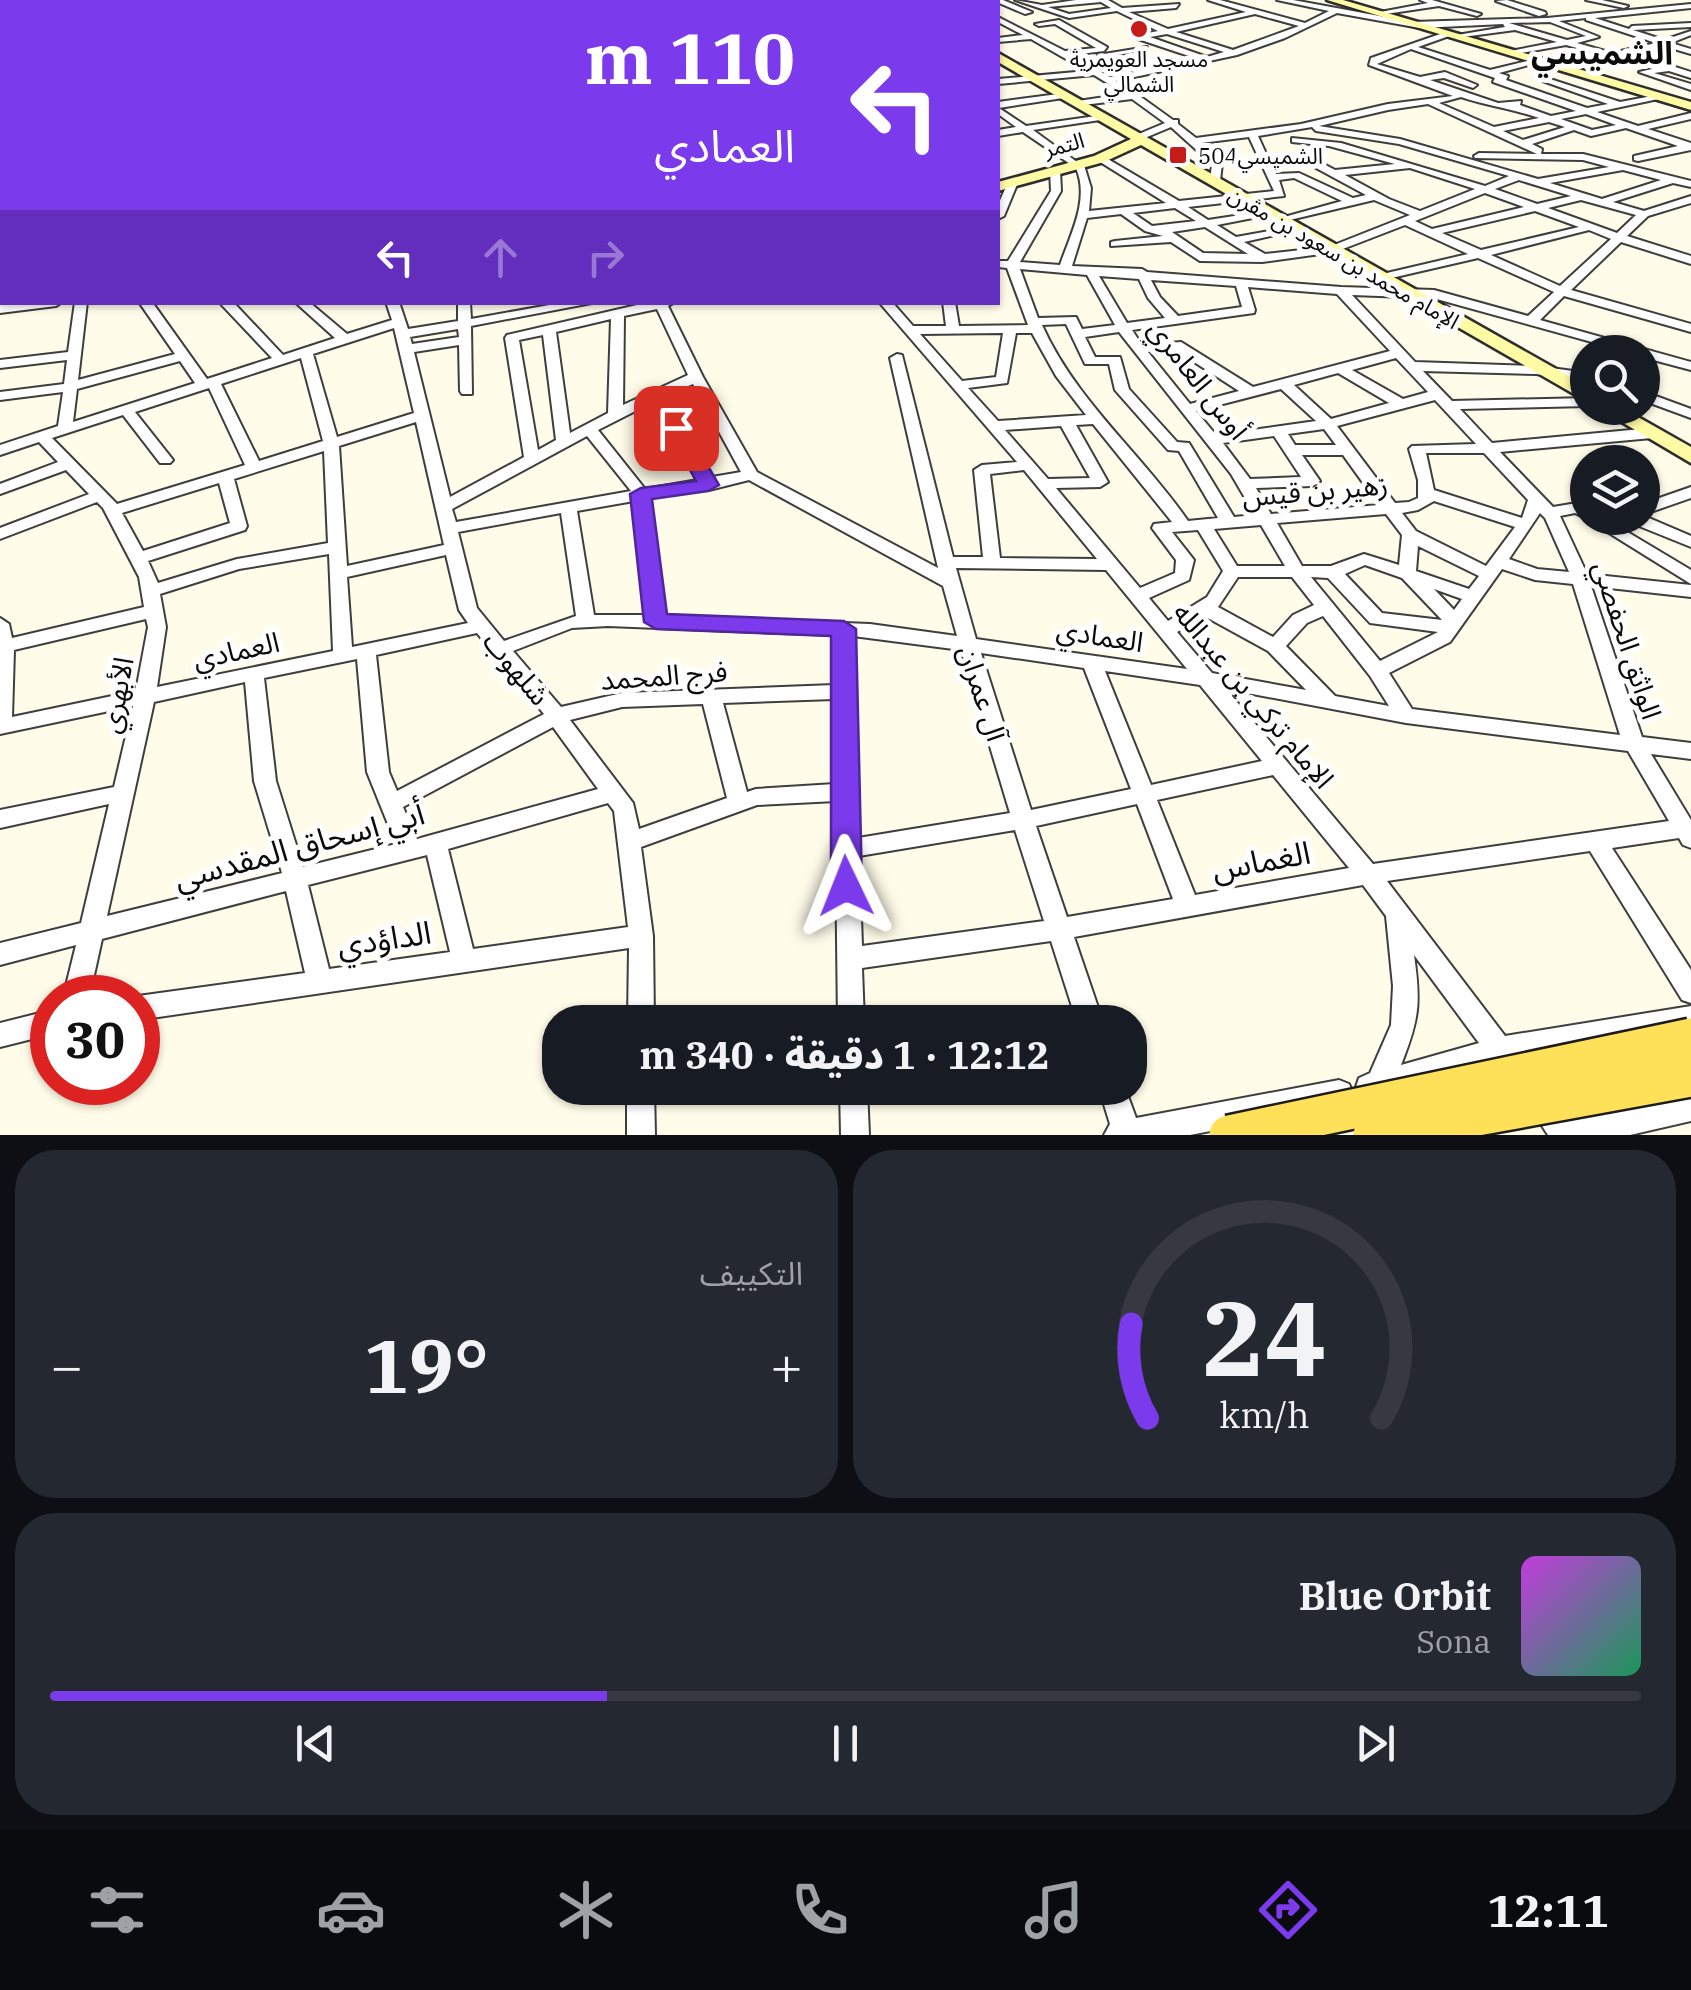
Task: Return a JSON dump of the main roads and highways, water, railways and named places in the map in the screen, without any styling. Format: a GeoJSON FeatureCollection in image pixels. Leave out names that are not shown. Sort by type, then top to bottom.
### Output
{"type":"FeatureCollection","features":[{"type":"Feature","properties":{"kind":"main road"},"geometry":{"type":"LineString","coordinates":[[1228,1135],[1690,1016]]}},
{"type":"Feature","properties":{"kind":"main road"},"geometry":{"type":"LineString","coordinates":[[1373,1135],[1691,1076]]}},
{"type":"Feature","properties":{"kind":"place","name":"مسجد العويمرية الشمالي"},"geometry":{"type":"Point","coordinates":[1139,29]}},
{"type":"Feature","properties":{"kind":"place","name":"الشميسي504"},"geometry":{"type":"Point","coordinates":[1178,155]}},
{"type":"Feature","properties":{"kind":"district","name":"الشميسي"},"geometry":{"type":"Point","coordinates":[1602,52]}}]}
